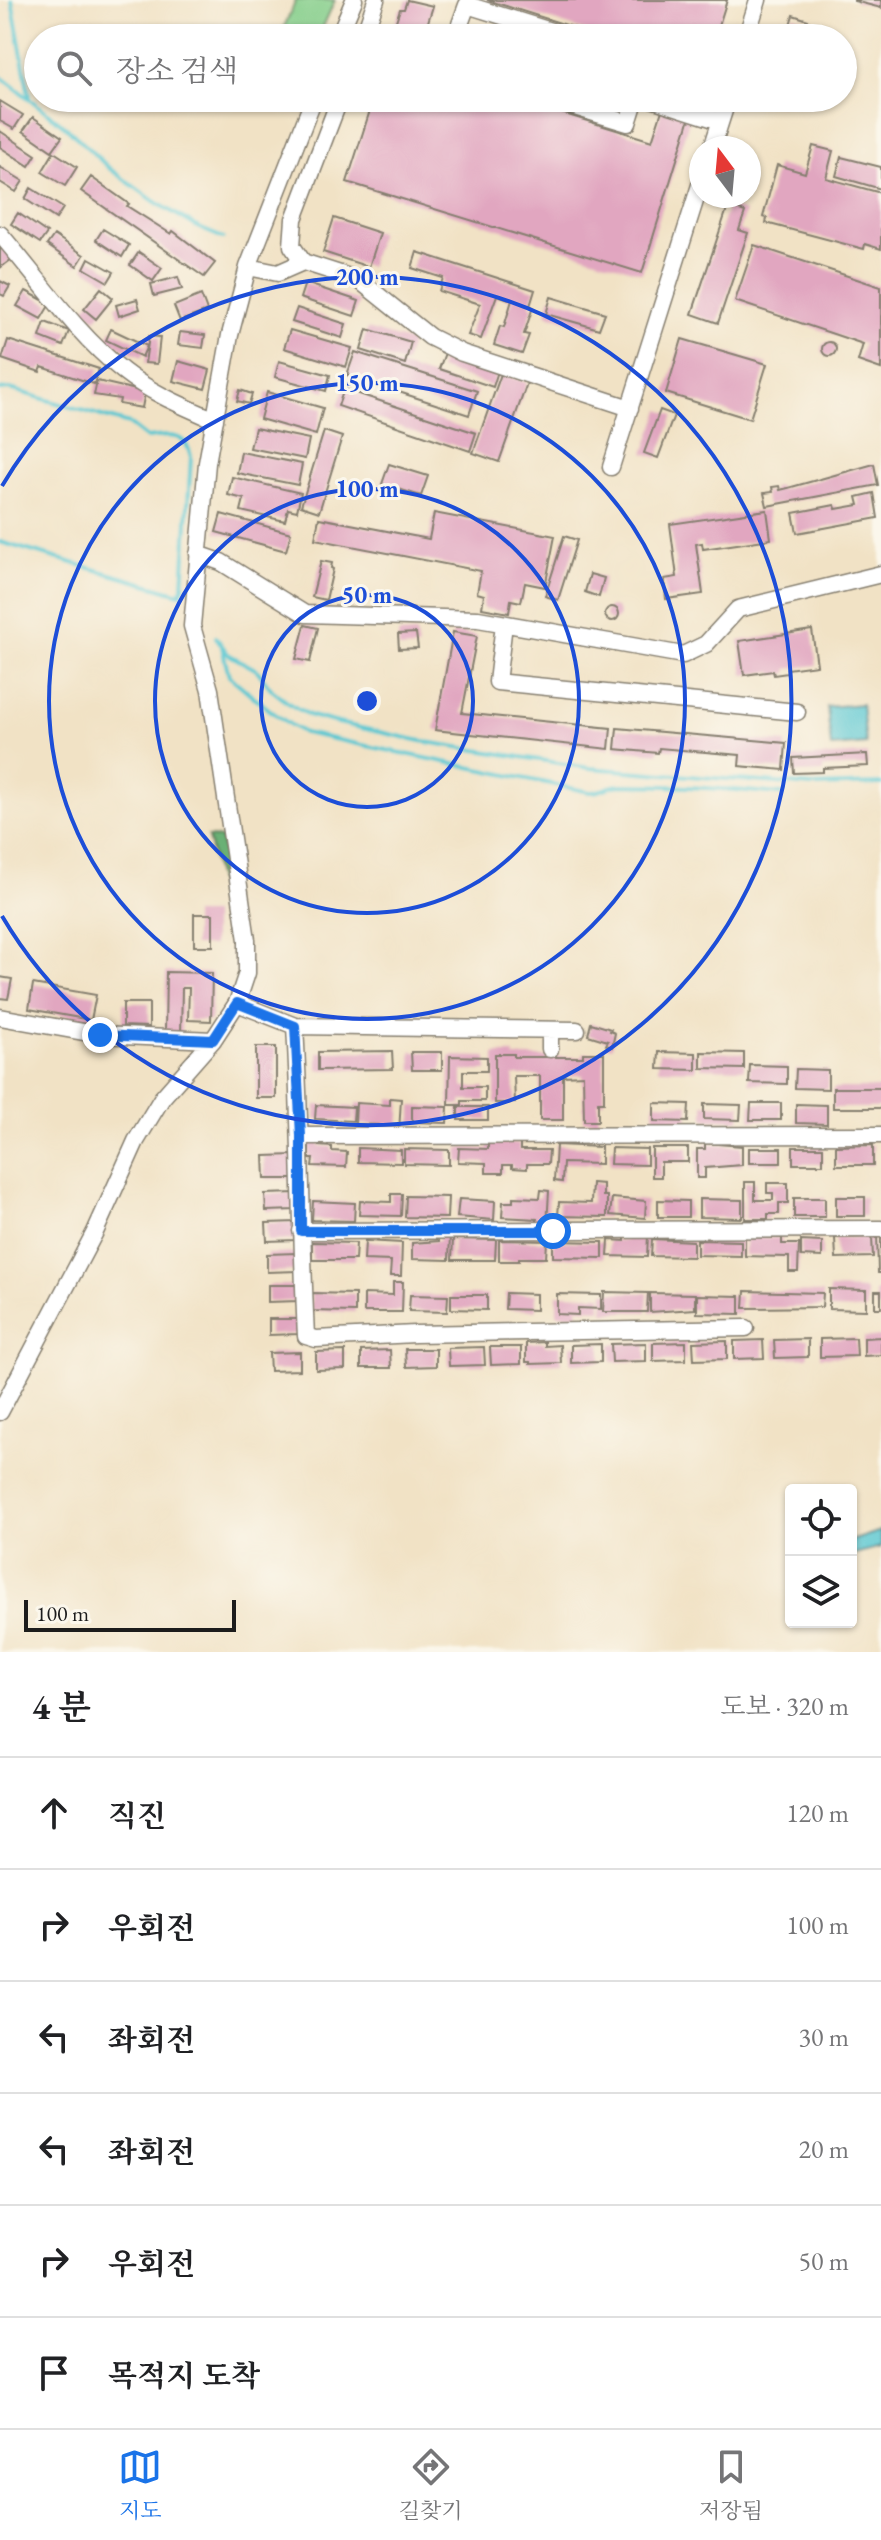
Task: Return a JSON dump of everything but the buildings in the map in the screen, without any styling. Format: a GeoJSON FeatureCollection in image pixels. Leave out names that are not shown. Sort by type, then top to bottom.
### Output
{"type":"FeatureCollection","features":[{"type":"Feature","properties":{"kind":"street"},"geometry":{"type":"LineString","coordinates":[[344,24],[354,0]]}},
{"type":"Feature","properties":{"kind":"street"},"geometry":{"type":"LineString","coordinates":[[368,24],[376,0]]}},
{"type":"Feature","properties":{"kind":"street"},"geometry":{"type":"LineString","coordinates":[[750,24],[758,0]]}},
{"type":"Feature","properties":{"kind":"street"},"geometry":{"type":"LineString","coordinates":[[460,24],[467,5],[528,24]]}},
{"type":"Feature","properties":{"kind":"street"},"geometry":{"type":"LineString","coordinates":[[0,1412],[95,1232],[136,1141],[162,1098],[213,1040],[237,1003],[247,973],[247,940],[210,690],[192,626],[207,463],[230,335],[248,267],[309,112]]}},
{"type":"Feature","properties":{"kind":"street"},"geometry":{"type":"LineString","coordinates":[[335,112],[294,219],[292,246],[303,262],[359,280],[430,337],[462,353],[630,408]]}},
{"type":"Feature","properties":{"kind":"street"},"geometry":{"type":"LineString","coordinates":[[591,112],[628,123],[632,112]]}},
{"type":"Feature","properties":{"kind":"street"},"geometry":{"type":"LineString","coordinates":[[692,112],[720,121]]}},
{"type":"Feature","properties":{"kind":"street"},"geometry":{"type":"LineString","coordinates":[[716,136],[723,112]]}},
{"type":"Feature","properties":{"kind":"street"},"geometry":{"type":"LineString","coordinates":[[611,467],[693,208]]}},
{"type":"Feature","properties":{"kind":"street"},"geometry":{"type":"LineString","coordinates":[[0,234],[93,345],[124,372],[163,397],[215,420]]}},
{"type":"Feature","properties":{"kind":"street"},"geometry":{"type":"LineString","coordinates":[[248,267],[278,273],[303,262]]}},
{"type":"Feature","properties":{"kind":"street"},"geometry":{"type":"LineString","coordinates":[[198,554],[221,562],[305,614],[478,619],[683,655],[706,644],[738,609],[881,574]]}},
{"type":"Feature","properties":{"kind":"street"},"geometry":{"type":"LineString","coordinates":[[504,624],[497,682],[797,712]]}},
{"type":"Feature","properties":{"kind":"street"},"geometry":{"type":"LineString","coordinates":[[237,1003],[295,1026],[577,1030]]}},
{"type":"Feature","properties":{"kind":"street"},"geometry":{"type":"LineString","coordinates":[[0,1017],[100,1035],[213,1040]]}},
{"type":"Feature","properties":{"kind":"street"},"geometry":{"type":"LineString","coordinates":[[295,1026],[306,1336],[316,1339],[415,1334],[746,1328]]}},
{"type":"Feature","properties":{"kind":"street"},"geometry":{"type":"LineString","coordinates":[[550,1030],[550,1049]]}},
{"type":"Feature","properties":{"kind":"street"},"geometry":{"type":"LineString","coordinates":[[301,1136],[881,1135]]}},
{"type":"Feature","properties":{"kind":"street"},"geometry":{"type":"LineString","coordinates":[[301,1231],[881,1229]]}},
{"type":"Feature","properties":{"kind":"green space"},"geometry":{"type":"Polygon","coordinates":[[[296,0],[335,0],[324,24],[285,24],[296,0]]]}},
{"type":"Feature","properties":{"kind":"green space"},"geometry":{"type":"Polygon","coordinates":[[[208,837],[221,838],[231,899],[222,898],[208,837]]]}},
{"type":"Feature","properties":{"kind":"water"},"geometry":{"type":"Polygon","coordinates":[[[862,704],[866,744],[831,747],[827,707],[862,704]]]}},
{"type":"Feature","properties":{"kind":"water"},"geometry":{"type":"Polygon","coordinates":[[[881,1531],[881,1547],[857,1553],[857,1539],[881,1531]]]}},
{"type":"Feature","properties":{"kind":"waterway"},"geometry":{"type":"LineString","coordinates":[[12,0],[24,68]]}},
{"type":"Feature","properties":{"kind":"waterway"},"geometry":{"type":"LineString","coordinates":[[0,76],[24,95]]}},
{"type":"Feature","properties":{"kind":"waterway"},"geometry":{"type":"LineString","coordinates":[[46,112],[110,169],[154,201],[199,228],[223,238]]}},
{"type":"Feature","properties":{"kind":"waterway"},"geometry":{"type":"LineString","coordinates":[[0,390],[10,389],[129,424],[147,438],[168,436],[180,439],[185,442],[191,457],[183,587],[180,594],[0,542]]}},
{"type":"Feature","properties":{"kind":"waterway"},"geometry":{"type":"LineString","coordinates":[[216,637],[228,654],[257,670],[272,690],[291,705],[311,716],[338,723],[426,742],[590,768],[813,786],[881,784]]}},
{"type":"Feature","properties":{"kind":"waterway"},"geometry":{"type":"LineString","coordinates":[[222,647],[229,676],[304,733],[590,792],[619,785],[640,785],[782,794]]}},
{"type":"Feature","properties":{"kind":"route"},"geometry":{"type":"LineString","coordinates":[[100,1035],[213,1040],[237,1003],[295,1026],[301,1136],[301,1231],[553,1231]]}}]}
